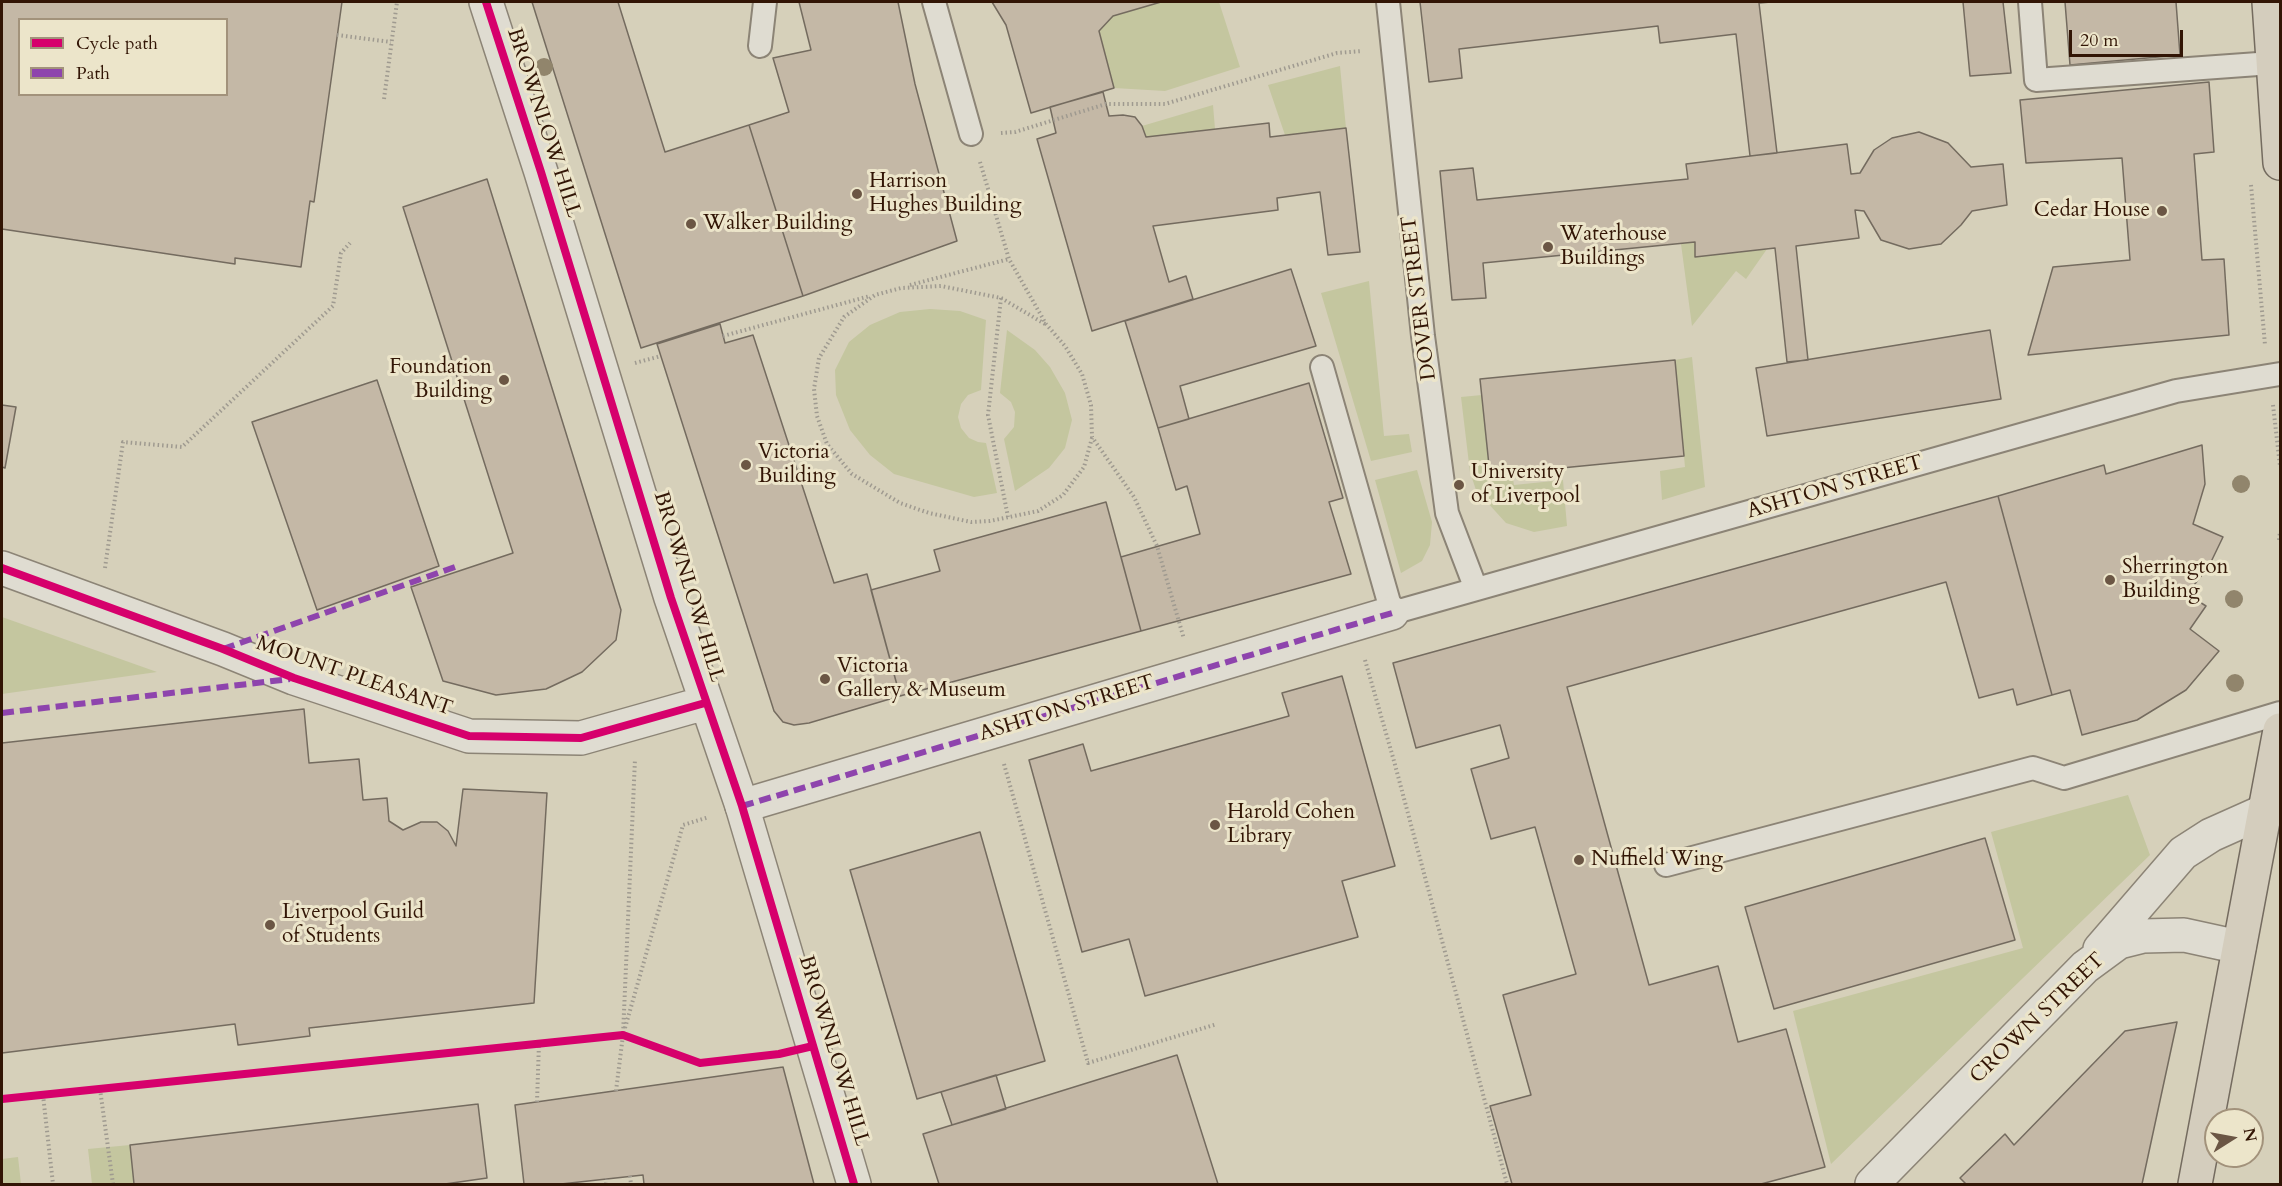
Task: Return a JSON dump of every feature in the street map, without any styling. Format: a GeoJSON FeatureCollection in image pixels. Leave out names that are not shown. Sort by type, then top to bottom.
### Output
{"type":"FeatureCollection","features":[{"type":"Feature","properties":{"kind":"main road"},"geometry":{"type":"LineString","coordinates":[[2269,2],[2280,163]]}},
{"type":"Feature","properties":{"kind":"main road"},"geometry":{"type":"LineString","coordinates":[[2195,1185],[2267,810],[2280,729]]}},
{"type":"Feature","properties":{"kind":"street","name":"BROWNLOW HILL"},"geometry":{"type":"LineString","coordinates":[[486,2],[671,598],[742,806],[854,1185]]}},
{"type":"Feature","properties":{"kind":"street","name":"MOUNT PLEASANT"},"geometry":{"type":"LineString","coordinates":[[2,568],[294,678],[469,736],[581,738],[705,703]]}},
{"type":"Feature","properties":{"kind":"street","name":"ASHTON STREET"},"geometry":{"type":"LineString","coordinates":[[742,806],[1392,613]]}},
{"type":"Feature","properties":{"kind":"street"},"geometry":{"type":"LineString","coordinates":[[2085,967],[2183,853],[2211,835],[2267,810]]}},
{"type":"Feature","properties":{"kind":"street","name":"CROWN STREET"},"geometry":{"type":"LineString","coordinates":[[1872,1185],[2085,967],[2119,942],[2143,936],[2184,935],[2239,947]]}},
{"type":"Feature","properties":{"kind":"lane"},"geometry":{"type":"LineString","coordinates":[[760,46],[765,2]]}},
{"type":"Feature","properties":{"kind":"lane"},"geometry":{"type":"LineString","coordinates":[[934,2],[971,134]]}},
{"type":"Feature","properties":{"kind":"lane","name":"DOVER STREET"},"geometry":{"type":"LineString","coordinates":[[1388,2],[1423,336],[1447,513],[1476,589]]}},
{"type":"Feature","properties":{"kind":"lane"},"geometry":{"type":"LineString","coordinates":[[2030,2],[2036,80],[2272,63]]}},
{"type":"Feature","properties":{"kind":"lane"},"geometry":{"type":"LineString","coordinates":[[1322,367],[1392,613]]}},
{"type":"Feature","properties":{"kind":"lane","name":"ASHTON STREET"},"geometry":{"type":"LineString","coordinates":[[1392,613],[2176,391],[2275,375]]}},
{"type":"Feature","properties":{"kind":"lane"},"geometry":{"type":"LineString","coordinates":[[1666,865],[2033,768],[2064,778],[2280,713]]}},
{"type":"Feature","properties":{"kind":"path"},"geometry":{"type":"LineString","coordinates":[[384,99],[397,2]]}},
{"type":"Feature","properties":{"kind":"path"},"geometry":{"type":"LineString","coordinates":[[337,35],[391,42]]}},
{"type":"Feature","properties":{"kind":"path"},"geometry":{"type":"LineString","coordinates":[[875,295],[844,317],[819,358],[814,389],[816,416],[827,444],[852,474],[900,503],[929,513],[971,522],[990,521],[1038,511],[1063,495],[1084,467],[1092,437],[1091,405],[1082,374],[1065,346],[1046,324],[1009,259],[971,134],[1015,132],[1107,104],[1165,104],[1336,53],[1393,47]]}},
{"type":"Feature","properties":{"kind":"path"},"geometry":{"type":"LineString","coordinates":[[2251,180],[2275,375],[2280,466]]}},
{"type":"Feature","properties":{"kind":"path"},"geometry":{"type":"LineString","coordinates":[[99,604],[123,441],[182,447],[333,306],[341,253],[350,243]]}},
{"type":"Feature","properties":{"kind":"path"},"geometry":{"type":"LineString","coordinates":[[723,336],[1009,259]]}},
{"type":"Feature","properties":{"kind":"path"},"geometry":{"type":"LineString","coordinates":[[901,288],[941,286],[1001,298],[1046,324]]}},
{"type":"Feature","properties":{"kind":"path"},"geometry":{"type":"LineString","coordinates":[[1001,298],[988,415],[1008,517]]}},
{"type":"Feature","properties":{"kind":"path"},"geometry":{"type":"LineString","coordinates":[[1092,437],[1134,497],[1157,546],[1179,621]]}},
{"type":"Feature","properties":{"kind":"path"},"geometry":{"type":"LineString","coordinates":[[2279,540],[2280,532]]}},
{"type":"Feature","properties":{"kind":"path"},"geometry":{"type":"LineString","coordinates":[[1354,624],[1395,761],[1507,1185]]}},
{"type":"Feature","properties":{"kind":"path"},"geometry":{"type":"LineString","coordinates":[[616,1091],[623,1035],[636,723]]}},
{"type":"Feature","properties":{"kind":"path"},"geometry":{"type":"LineString","coordinates":[[995,731],[1089,1063],[1217,1024]]}},
{"type":"Feature","properties":{"kind":"path"},"geometry":{"type":"LineString","coordinates":[[623,1035],[683,825],[742,806]]}},
{"type":"Feature","properties":{"kind":"path"},"geometry":{"type":"LineString","coordinates":[[2,1099],[623,1035],[700,1063],[779,1054],[813,1046]]}},
{"type":"Feature","properties":{"kind":"path"},"geometry":{"type":"LineString","coordinates":[[537,1102],[539,1043]]}},
{"type":"Feature","properties":{"kind":"path"},"geometry":{"type":"LineString","coordinates":[[100,1089],[113,1185]]}},
{"type":"Feature","properties":{"kind":"path"},"geometry":{"type":"LineString","coordinates":[[43,1095],[53,1185]]}},
{"type":"Feature","properties":{"kind":"path"},"geometry":{"type":"LineString","coordinates":[[630,1176],[632,1185]]}},
{"type":"Feature","properties":{"kind":"green space"},"geometry":{"type":"Polygon","coordinates":[[[1161,2],[1219,2],[1240,67],[1165,91],[1114,88],[1099,31],[1113,16],[1161,2]]]}},
{"type":"Feature","properties":{"kind":"green space"},"geometry":{"type":"Polygon","coordinates":[[[1340,66],[1346,128],[1285,135],[1268,85],[1340,66]]]}},
{"type":"Feature","properties":{"kind":"green space"},"geometry":{"type":"Polygon","coordinates":[[[1213,105],[1215,129],[1146,137],[1142,126],[1213,105]]]}},
{"type":"Feature","properties":{"kind":"green space"},"geometry":{"type":"Polygon","coordinates":[[[1695,242],[1695,257],[1767,249],[1746,279],[1736,271],[1692,326],[1681,244],[1695,242]]]}},
{"type":"Feature","properties":{"kind":"green space"},"geometry":{"type":"Polygon","coordinates":[[[1369,281],[1384,436],[1409,434],[1412,452],[1371,461],[1321,293],[1369,281]]]}},
{"type":"Feature","properties":{"kind":"green space"},"geometry":{"type":"Polygon","coordinates":[[[930,309],[960,311],[986,320],[981,390],[968,395],[961,404],[958,417],[961,428],[969,438],[986,443],[997,493],[974,497],[894,474],[870,455],[850,430],[836,395],[835,370],[849,342],[870,325],[900,312],[930,309]]]}},
{"type":"Feature","properties":{"kind":"green space"},"geometry":{"type":"Polygon","coordinates":[[[1007,330],[1035,350],[1050,367],[1065,393],[1072,420],[1065,448],[1049,468],[1015,491],[1004,439],[1014,427],[1015,412],[1011,402],[1000,393],[1007,330]]]}},
{"type":"Feature","properties":{"kind":"green space"},"geometry":{"type":"Polygon","coordinates":[[[1692,357],[1705,487],[1662,500],[1660,471],[1685,467],[1675,360],[1692,357]]]}},
{"type":"Feature","properties":{"kind":"green space"},"geometry":{"type":"Polygon","coordinates":[[[1482,395],[1490,475],[1512,473],[1514,485],[1563,480],[1567,526],[1534,532],[1506,523],[1476,490],[1470,472],[1461,397],[1482,395]]]}},
{"type":"Feature","properties":{"kind":"green space"},"geometry":{"type":"Polygon","coordinates":[[[1417,470],[1432,522],[1430,545],[1422,561],[1401,573],[1375,480],[1417,470]]]}},
{"type":"Feature","properties":{"kind":"green space"},"geometry":{"type":"Polygon","coordinates":[[[2,617],[157,672],[2,694],[2,617]]]}},
{"type":"Feature","properties":{"kind":"green space"},"geometry":{"type":"Polygon","coordinates":[[[2128,795],[2150,855],[1831,1164],[1793,1011],[2023,948],[1991,832],[2128,795]]]}},
{"type":"Feature","properties":{"kind":"green space"},"geometry":{"type":"Polygon","coordinates":[[[130,1145],[134,1184],[92,1184],[88,1149],[130,1145]]]}},
{"type":"Feature","properties":{"kind":"green space"},"geometry":{"type":"Polygon","coordinates":[[[18,1157],[21,1184],[2,1184],[2,1159],[18,1157]]]}},
{"type":"Feature","properties":{"kind":"building"},"geometry":{"type":"Polygon","coordinates":[[[2,2],[342,2],[314,202],[310,201],[301,267],[235,258],[235,264],[2,229],[2,2]]]}},
{"type":"Feature","properties":{"kind":"building","name":"Walker Building"},"geometry":{"type":"Polygon","coordinates":[[[532,2],[618,2],[665,152],[749,125],[803,296],[641,348],[532,2]]]}},
{"type":"Feature","properties":{"kind":"building","name":"Harrison Hughes Building"},"geometry":{"type":"Polygon","coordinates":[[[799,2],[898,2],[915,84],[957,241],[803,296],[749,125],[789,112],[773,58],[811,50],[799,2]]]}},
{"type":"Feature","properties":{"kind":"building"},"geometry":{"type":"Polygon","coordinates":[[[992,2],[1161,2],[1113,16],[1099,31],[1114,88],[1031,113],[1006,25],[992,2]]]}},
{"type":"Feature","properties":{"kind":"building"},"geometry":{"type":"Polygon","coordinates":[[[1420,2],[1771,2],[1759,3],[1777,153],[1750,156],[1736,34],[1660,43],[1658,26],[1459,49],[1462,78],[1429,82],[1420,2]]]}},
{"type":"Feature","properties":{"kind":"building"},"geometry":{"type":"Polygon","coordinates":[[[1963,2],[2003,2],[2011,73],[1970,76],[1963,2]]]}},
{"type":"Feature","properties":{"kind":"building"},"geometry":{"type":"Polygon","coordinates":[[[2065,2],[2176,2],[2180,55],[2070,65],[2065,2]]]}},
{"type":"Feature","properties":{"kind":"building","name":"Cedar House"},"geometry":{"type":"Polygon","coordinates":[[[2209,82],[2214,152],[2194,154],[2202,260],[2224,259],[2229,335],[2028,355],[2053,267],[2130,260],[2122,158],[2026,163],[2020,100],[2209,82]]]}},
{"type":"Feature","properties":{"kind":"building"},"geometry":{"type":"Polygon","coordinates":[[[1103,92],[1109,116],[1135,117],[1146,137],[1269,123],[1270,137],[1346,128],[1360,252],[1328,255],[1320,192],[1277,198],[1278,210],[1153,226],[1169,282],[1186,276],[1193,299],[1092,331],[1037,139],[1056,133],[1050,107],[1103,92]]]}},
{"type":"Feature","properties":{"kind":"building","name":"Waterhouse Buildings"},"geometry":{"type":"Polygon","coordinates":[[[1919,132],[1948,143],[1971,167],[2003,164],[2007,205],[1972,211],[1941,244],[1909,249],[1881,240],[1864,211],[1855,210],[1859,238],[1796,246],[1808,360],[1787,362],[1775,248],[1695,257],[1695,242],[1483,263],[1486,298],[1452,300],[1440,171],[1473,168],[1477,200],[1688,179],[1686,164],[1847,144],[1851,174],[1860,173],[1874,150],[1892,138],[1919,132]]]}},
{"type":"Feature","properties":{"kind":"building","name":"Foundation Building"},"geometry":{"type":"Polygon","coordinates":[[[487,179],[621,610],[616,640],[582,672],[546,689],[496,695],[443,681],[411,587],[513,553],[403,207],[487,179]]]}},
{"type":"Feature","properties":{"kind":"building"},"geometry":{"type":"Polygon","coordinates":[[[1291,269],[1316,346],[1180,386],[1189,419],[1158,428],[1125,321],[1291,269]]]}},
{"type":"Feature","properties":{"kind":"building","name":"Victoria Building"},"geometry":{"type":"Polygon","coordinates":[[[720,324],[725,343],[753,335],[834,583],[867,574],[900,696],[809,723],[794,725],[783,722],[774,711],[657,344],[720,324]]]}},
{"type":"Feature","properties":{"kind":"building"},"geometry":{"type":"Polygon","coordinates":[[[1990,330],[2001,399],[1767,436],[1756,368],[1990,330]]]}},
{"type":"Feature","properties":{"kind":"building"},"geometry":{"type":"Polygon","coordinates":[[[1675,360],[1684,456],[1490,475],[1480,379],[1675,360]]]}},
{"type":"Feature","properties":{"kind":"building"},"geometry":{"type":"Polygon","coordinates":[[[377,380],[439,566],[317,610],[252,422],[377,380]]]}},
{"type":"Feature","properties":{"kind":"building"},"geometry":{"type":"Polygon","coordinates":[[[1309,383],[1343,498],[1329,502],[1351,574],[1141,631],[1121,557],[1200,534],[1187,486],[1176,490],[1158,428],[1309,383]]]}},
{"type":"Feature","properties":{"kind":"building"},"geometry":{"type":"Polygon","coordinates":[[[2,405],[16,407],[5,468],[2,467],[2,405]]]}},
{"type":"Feature","properties":{"kind":"building","name":"Sherrington Building"},"geometry":{"type":"Polygon","coordinates":[[[2202,445],[2205,484],[2193,524],[2223,537],[2209,566],[2187,594],[2206,606],[2190,629],[2219,651],[2186,690],[2137,720],[2082,735],[2070,690],[2052,695],[1998,496],[2104,465],[2106,474],[2202,445]]]}},
{"type":"Feature","properties":{"kind":"building","name":"Nuffield Wing"},"geometry":{"type":"Polygon","coordinates":[[[1998,496],[2052,695],[2017,705],[2013,689],[1979,698],[1946,582],[1567,687],[1649,985],[1718,966],[1738,1042],[1786,1029],[1825,1167],[1761,1184],[1512,1184],[1490,1106],[1531,1095],[1503,995],[1576,974],[1535,827],[1491,839],[1471,769],[1509,758],[1500,725],[1416,748],[1393,663],[1998,496]]]}},
{"type":"Feature","properties":{"kind":"building"},"geometry":{"type":"Polygon","coordinates":[[[1106,502],[1141,631],[900,696],[871,590],[940,571],[934,550],[1106,502]]]}},
{"type":"Feature","properties":{"kind":"building","name":"Harold Cohen Library"},"geometry":{"type":"Polygon","coordinates":[[[1342,676],[1395,866],[1342,881],[1358,937],[1145,996],[1129,939],[1082,952],[1029,760],[1083,744],[1091,771],[1289,716],[1282,693],[1342,676]]]}},
{"type":"Feature","properties":{"kind":"building","name":"Liverpool Guild of Students"},"geometry":{"type":"Polygon","coordinates":[[[304,709],[309,763],[359,759],[363,800],[387,798],[389,821],[403,830],[421,822],[437,822],[448,831],[456,846],[463,789],[547,793],[534,1003],[309,1028],[310,1036],[238,1045],[235,1024],[2,1053],[2,743],[304,709]]]}},
{"type":"Feature","properties":{"kind":"building"},"geometry":{"type":"Polygon","coordinates":[[[980,832],[1045,1061],[917,1099],[850,870],[980,832]]]}},
{"type":"Feature","properties":{"kind":"building"},"geometry":{"type":"Polygon","coordinates":[[[1985,838],[2015,940],[1774,1009],[1745,907],[1985,838]]]}},
{"type":"Feature","properties":{"kind":"building"},"geometry":{"type":"Polygon","coordinates":[[[2177,1022],[2142,1184],[1966,1184],[1960,1178],[2005,1134],[2014,1145],[2125,1031],[2177,1022]]]}},
{"type":"Feature","properties":{"kind":"building"},"geometry":{"type":"Polygon","coordinates":[[[1177,1055],[1218,1184],[939,1184],[923,1134],[1177,1055]]]}},
{"type":"Feature","properties":{"kind":"building"},"geometry":{"type":"Polygon","coordinates":[[[783,1067],[814,1184],[644,1184],[643,1175],[561,1184],[524,1184],[515,1105],[783,1067]]]}},
{"type":"Feature","properties":{"kind":"building"},"geometry":{"type":"Polygon","coordinates":[[[996,1075],[1006,1109],[952,1125],[941,1092],[996,1075]]]}},
{"type":"Feature","properties":{"kind":"building"},"geometry":{"type":"Polygon","coordinates":[[[478,1104],[487,1178],[445,1184],[134,1184],[130,1145],[478,1104]]]}},
{"type":"Feature","properties":{"kind":"marked path"},"geometry":{"type":"LineString","coordinates":[[223,649],[455,567]]}},
{"type":"Feature","properties":{"kind":"marked path"},"geometry":{"type":"LineString","coordinates":[[742,806],[1392,613]]}},
{"type":"Feature","properties":{"kind":"marked path"},"geometry":{"type":"LineString","coordinates":[[2,713],[290,679]]}},
{"type":"Feature","properties":{"kind":"cycle path"},"geometry":{"type":"LineString","coordinates":[[486,2],[541,172],[671,598],[742,806],[854,1184]]}},
{"type":"Feature","properties":{"kind":"cycle path"},"geometry":{"type":"LineString","coordinates":[[2,568],[223,649],[294,678],[469,736],[581,738],[705,703]]}},
{"type":"Feature","properties":{"kind":"cycle path"},"geometry":{"type":"LineString","coordinates":[[2,1099],[623,1035],[700,1063],[779,1054],[813,1046]]}},
{"type":"Feature","properties":{"kind":"place","name":"Harrison Hughes Building"},"geometry":{"type":"Point","coordinates":[857,194]}},
{"type":"Feature","properties":{"kind":"place","name":"Cedar House"},"geometry":{"type":"Point","coordinates":[2162,211]}},
{"type":"Feature","properties":{"kind":"place","name":"Walker Building"},"geometry":{"type":"Point","coordinates":[691,224]}},
{"type":"Feature","properties":{"kind":"place","name":"Waterhouse Buildings"},"geometry":{"type":"Point","coordinates":[1548,247]}},
{"type":"Feature","properties":{"kind":"place","name":"Foundation Building"},"geometry":{"type":"Point","coordinates":[504,380]}},
{"type":"Feature","properties":{"kind":"place","name":"Victoria Building"},"geometry":{"type":"Point","coordinates":[746,465]}},
{"type":"Feature","properties":{"kind":"place","name":"University of Liverpool"},"geometry":{"type":"Point","coordinates":[1459,485]}},
{"type":"Feature","properties":{"kind":"place","name":"Sherrington Building"},"geometry":{"type":"Point","coordinates":[2110,580]}},
{"type":"Feature","properties":{"kind":"place","name":"Victoria Gallery & Museum"},"geometry":{"type":"Point","coordinates":[825,679]}},
{"type":"Feature","properties":{"kind":"place","name":"Harold Cohen Library"},"geometry":{"type":"Point","coordinates":[1215,825]}},
{"type":"Feature","properties":{"kind":"place","name":"Nuffield Wing"},"geometry":{"type":"Point","coordinates":[1579,860]}},
{"type":"Feature","properties":{"kind":"place","name":"Liverpool Guild of Students"},"geometry":{"type":"Point","coordinates":[270,925]}}]}
